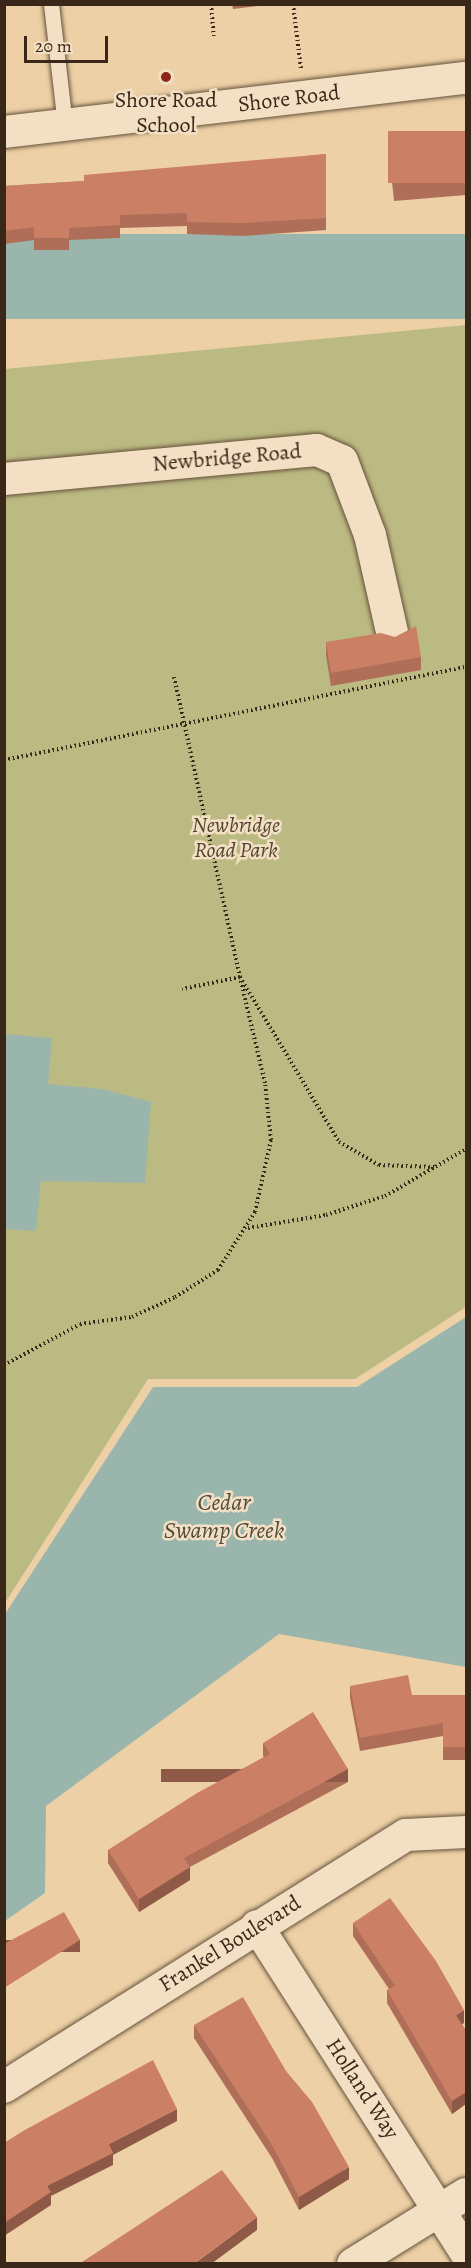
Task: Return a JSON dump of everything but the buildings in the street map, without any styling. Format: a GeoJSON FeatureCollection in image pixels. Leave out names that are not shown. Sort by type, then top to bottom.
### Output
{"type":"FeatureCollection","features":[{"type":"Feature","properties":{"kind":"street","name":"Shore Road"},"geometry":{"type":"LineString","coordinates":[[4,132],[466,78]]}},
{"type":"Feature","properties":{"kind":"street","name":"Newbridge Road"},"geometry":{"type":"LineString","coordinates":[[4,480],[317,450],[342,461],[370,535],[392,632]]}},
{"type":"Feature","properties":{"kind":"street","name":"Frankel Boulevard"},"geometry":{"type":"LineString","coordinates":[[4,2087],[257,1926],[406,1835],[466,1832]]}},
{"type":"Feature","properties":{"kind":"street","name":"Holland Way"},"geometry":{"type":"LineString","coordinates":[[257,1926],[466,2253]]}},
{"type":"Feature","properties":{"kind":"street"},"geometry":{"type":"LineString","coordinates":[[353,2264],[466,2194]]}},
{"type":"Feature","properties":{"kind":"lane"},"geometry":{"type":"LineString","coordinates":[[51,4],[65,125]]}},
{"type":"Feature","properties":{"kind":"path"},"geometry":{"type":"LineString","coordinates":[[211,4],[214,36]]}},
{"type":"Feature","properties":{"kind":"path"},"geometry":{"type":"LineString","coordinates":[[293,4],[305,97]]}},
{"type":"Feature","properties":{"kind":"path"},"geometry":{"type":"LineString","coordinates":[[4,760],[466,667]]}},
{"type":"Feature","properties":{"kind":"path"},"geometry":{"type":"LineString","coordinates":[[4,1365],[80,1324],[132,1317],[175,1297],[218,1270],[248,1228],[270,1140],[265,1083],[174,677]]}},
{"type":"Feature","properties":{"kind":"path"},"geometry":{"type":"LineString","coordinates":[[182,989],[240,977]]}},
{"type":"Feature","properties":{"kind":"path"},"geometry":{"type":"LineString","coordinates":[[240,977],[339,1143],[379,1165],[435,1167]]}},
{"type":"Feature","properties":{"kind":"path"},"geometry":{"type":"LineString","coordinates":[[248,1228],[326,1215],[385,1196],[466,1149]]}},
{"type":"Feature","properties":{"kind":"green space","name":"Newbridge Road Park"},"geometry":{"type":"Polygon","coordinates":[[[466,325],[466,1307],[355,1379],[148,1379],[5,1603],[5,369],[466,325]]]}},
{"type":"Feature","properties":{"kind":"water"},"geometry":{"type":"Polygon","coordinates":[[[4,234],[466,234],[466,319],[4,319],[4,234]]]}},
{"type":"Feature","properties":{"kind":"water"},"geometry":{"type":"Polygon","coordinates":[[[4,1034],[52,1038],[48,1084],[103,1089],[151,1102],[145,1183],[41,1181],[36,1231],[5,1229],[4,1034]]]}},
{"type":"Feature","properties":{"kind":"water","name":"Cedar Swamp Creek"},"geometry":{"type":"Polygon","coordinates":[[[466,1317],[466,1667],[279,1634],[46,1806],[45,1893],[5,1921],[5,1614],[153,1387],[357,1387],[466,1317]]]}},
{"type":"Feature","properties":{"kind":"place","name":"Shore Road School"},"geometry":{"type":"Point","coordinates":[166,77]}}]}
